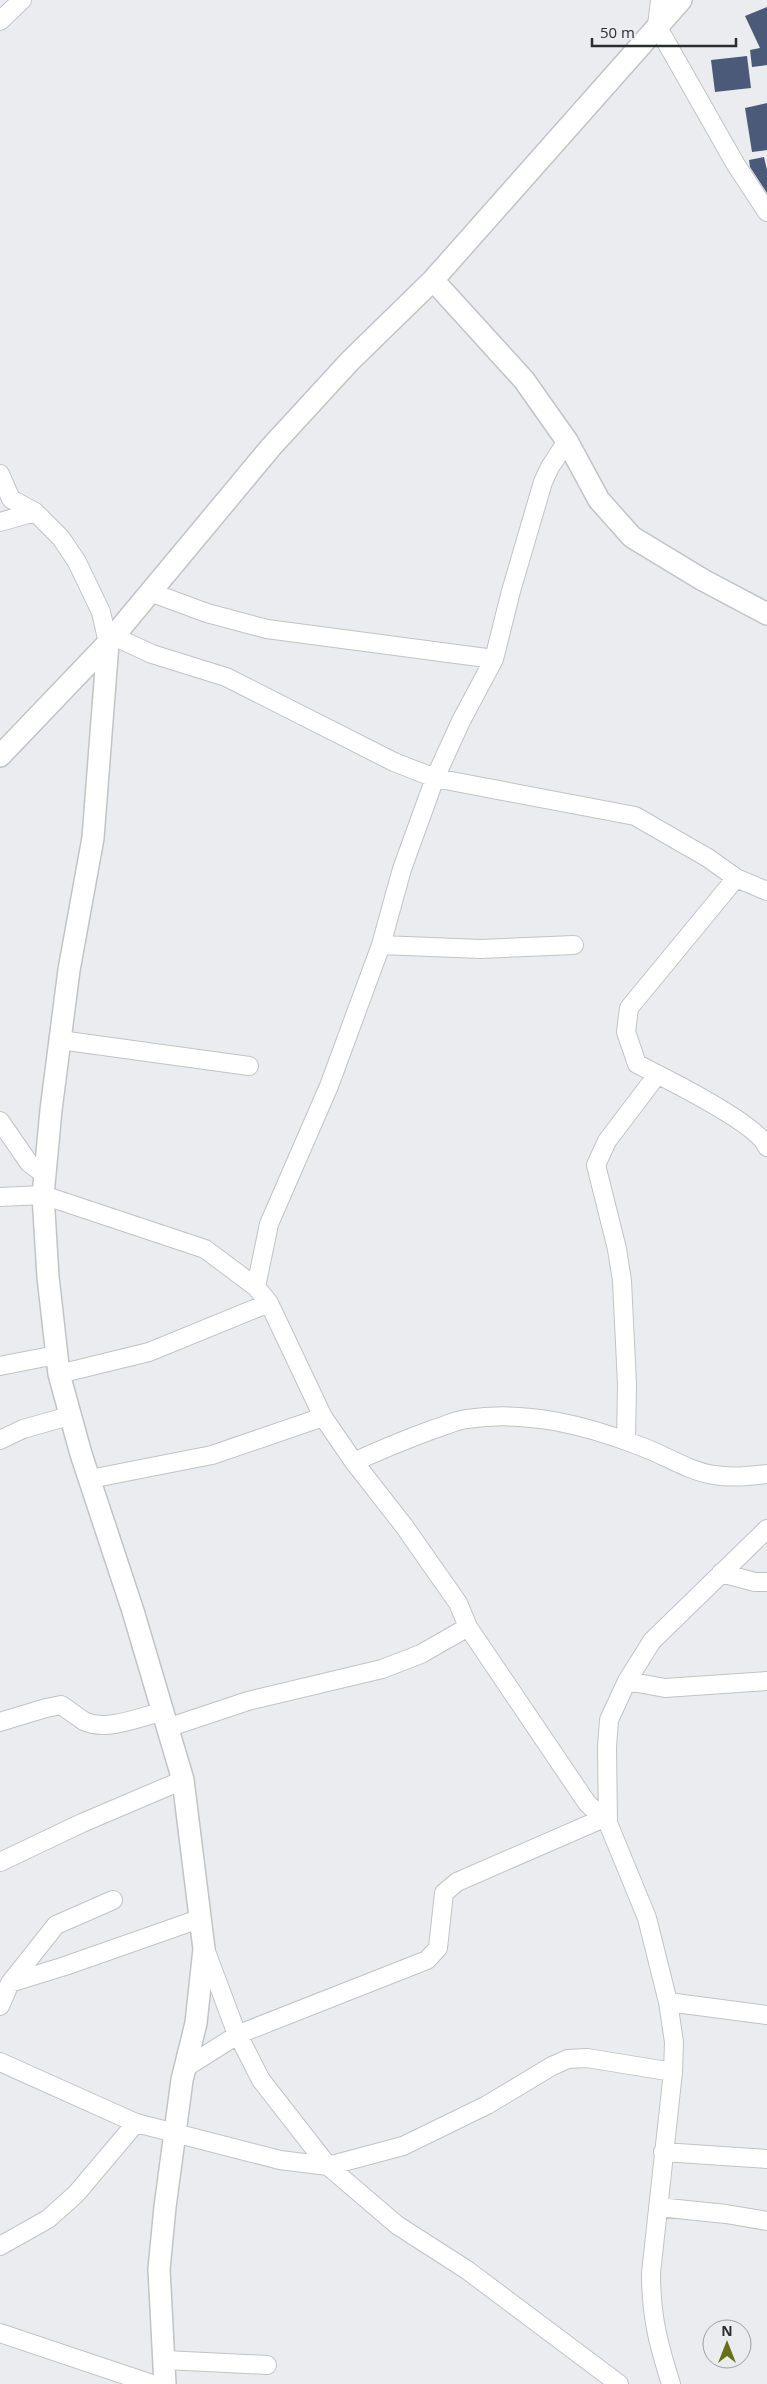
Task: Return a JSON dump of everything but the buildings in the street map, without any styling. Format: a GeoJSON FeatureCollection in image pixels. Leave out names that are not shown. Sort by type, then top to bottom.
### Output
{"type":"FeatureCollection","features":[{"type":"Feature","properties":{"kind":"street"},"geometry":{"type":"LineString","coordinates":[[0,21],[22,0]]}},
{"type":"Feature","properties":{"kind":"street"},"geometry":{"type":"LineString","coordinates":[[660,0],[658,26],[736,165],[767,212]]}},
{"type":"Feature","properties":{"kind":"street"},"geometry":{"type":"LineString","coordinates":[[0,756],[110,639],[271,447],[350,361],[433,280],[681,0]]}},
{"type":"Feature","properties":{"kind":"street"},"geometry":{"type":"LineString","coordinates":[[433,280],[524,380],[567,441],[599,500],[632,537],[703,580],[767,614]]}},
{"type":"Feature","properties":{"kind":"street"},"geometry":{"type":"LineString","coordinates":[[256,1287],[269,1224],[329,1086],[381,945],[402,869],[435,778],[494,660],[511,591],[543,482],[550,467],[567,441]]}},
{"type":"Feature","properties":{"kind":"street"},"geometry":{"type":"LineString","coordinates":[[0,474],[11,499],[35,512],[61,538],[77,562],[101,612],[110,639],[93,838],[70,970],[44,1174],[48,1277],[58,1365],[70,1416],[133,1611],[183,1780],[204,1948],[235,2028],[261,2080],[328,2166],[397,2225],[467,2270],[619,2384]]}},
{"type":"Feature","properties":{"kind":"street"},"geometry":{"type":"LineString","coordinates":[[0,522],[35,512]]}},
{"type":"Feature","properties":{"kind":"street"},"geometry":{"type":"LineString","coordinates":[[150,592],[207,613],[268,630],[494,660]]}},
{"type":"Feature","properties":{"kind":"street"},"geometry":{"type":"LineString","coordinates":[[110,639],[226,677],[394,762],[435,778],[635,816],[708,858],[736,878],[767,890]]}},
{"type":"Feature","properties":{"kind":"street"},"geometry":{"type":"LineString","coordinates":[[736,878],[629,1008],[626,1032],[637,1064],[752,1130],[767,1147]]}},
{"type":"Feature","properties":{"kind":"street"},"geometry":{"type":"LineString","coordinates":[[381,945],[481,949],[574,945]]}},
{"type":"Feature","properties":{"kind":"street"},"geometry":{"type":"LineString","coordinates":[[60,1040],[249,1066]]}},
{"type":"Feature","properties":{"kind":"street"},"geometry":{"type":"LineString","coordinates":[[626,1441],[627,1384],[622,1281],[617,1249],[596,1165],[607,1140],[658,1075]]}},
{"type":"Feature","properties":{"kind":"street"},"geometry":{"type":"LineString","coordinates":[[0,1121],[29,1162],[44,1174]]}},
{"type":"Feature","properties":{"kind":"street"},"geometry":{"type":"LineString","coordinates":[[0,1197],[44,1195],[205,1248],[256,1287],[269,1303],[322,1417],[415,1542],[458,1604],[468,1627],[587,1803],[606,1820]]}},
{"type":"Feature","properties":{"kind":"street"},"geometry":{"type":"LineString","coordinates":[[0,1366],[58,1365],[149,1352],[269,1303]]}},
{"type":"Feature","properties":{"kind":"street"},"geometry":{"type":"LineString","coordinates":[[354,1462],[390,1445],[465,1419],[508,1415],[555,1420],[626,1441],[713,1475],[738,1477],[767,1474]]}},
{"type":"Feature","properties":{"kind":"street"},"geometry":{"type":"LineString","coordinates":[[0,1440],[23,1429],[70,1416]]}},
{"type":"Feature","properties":{"kind":"street"},"geometry":{"type":"LineString","coordinates":[[90,1479],[212,1455],[322,1417]]}},
{"type":"Feature","properties":{"kind":"street"},"geometry":{"type":"LineString","coordinates":[[671,2384],[651,2307],[651,2273],[673,2072],[674,2042],[668,2002],[647,1918],[606,1820],[609,1720],[627,1681],[652,1641],[767,1529]]}},
{"type":"Feature","properties":{"kind":"street"},"geometry":{"type":"LineString","coordinates":[[721,1573],[755,1582],[767,1582]]}},
{"type":"Feature","properties":{"kind":"street"},"geometry":{"type":"LineString","coordinates":[[0,1722],[46,1708],[61,1706],[85,1721],[98,1724],[164,1720],[382,1669],[421,1654],[468,1627]]}},
{"type":"Feature","properties":{"kind":"street"},"geometry":{"type":"LineString","coordinates":[[627,1681],[665,1688],[767,1681]]}},
{"type":"Feature","properties":{"kind":"street"},"geometry":{"type":"LineString","coordinates":[[0,1862],[82,1823],[183,1780]]}},
{"type":"Feature","properties":{"kind":"street"},"geometry":{"type":"LineString","coordinates":[[185,2068],[239,2034],[428,1960],[438,1948],[444,1893],[449,1888],[457,1882],[606,1820]]}},
{"type":"Feature","properties":{"kind":"street"},"geometry":{"type":"LineString","coordinates":[[0,2006],[10,1983],[56,1925],[113,1900]]}},
{"type":"Feature","properties":{"kind":"street"},"geometry":{"type":"LineString","coordinates":[[10,1983],[65,1966],[199,1919]]}},
{"type":"Feature","properties":{"kind":"street"},"geometry":{"type":"LineString","coordinates":[[165,2384],[159,2269],[165,2207],[182,2080],[196,2023],[204,1948]]}},
{"type":"Feature","properties":{"kind":"street"},"geometry":{"type":"LineString","coordinates":[[668,2002],[767,2015]]}},
{"type":"Feature","properties":{"kind":"street"},"geometry":{"type":"LineString","coordinates":[[0,2062],[136,2123],[176,2135],[280,2160],[328,2166],[403,2146],[487,2105],[552,2066],[568,2059],[587,2058],[673,2072]]}},
{"type":"Feature","properties":{"kind":"street"},"geometry":{"type":"LineString","coordinates":[[0,2246],[48,2219],[76,2194],[136,2123]]}},
{"type":"Feature","properties":{"kind":"street"},"geometry":{"type":"LineString","coordinates":[[663,2152],[767,2159]]}},
{"type":"Feature","properties":{"kind":"street"},"geometry":{"type":"LineString","coordinates":[[658,2207],[726,2214],[767,2221]]}},
{"type":"Feature","properties":{"kind":"street"},"geometry":{"type":"LineString","coordinates":[[0,2333],[152,2384]]}},
{"type":"Feature","properties":{"kind":"street"},"geometry":{"type":"LineString","coordinates":[[165,2360],[267,2365]]}}]}
